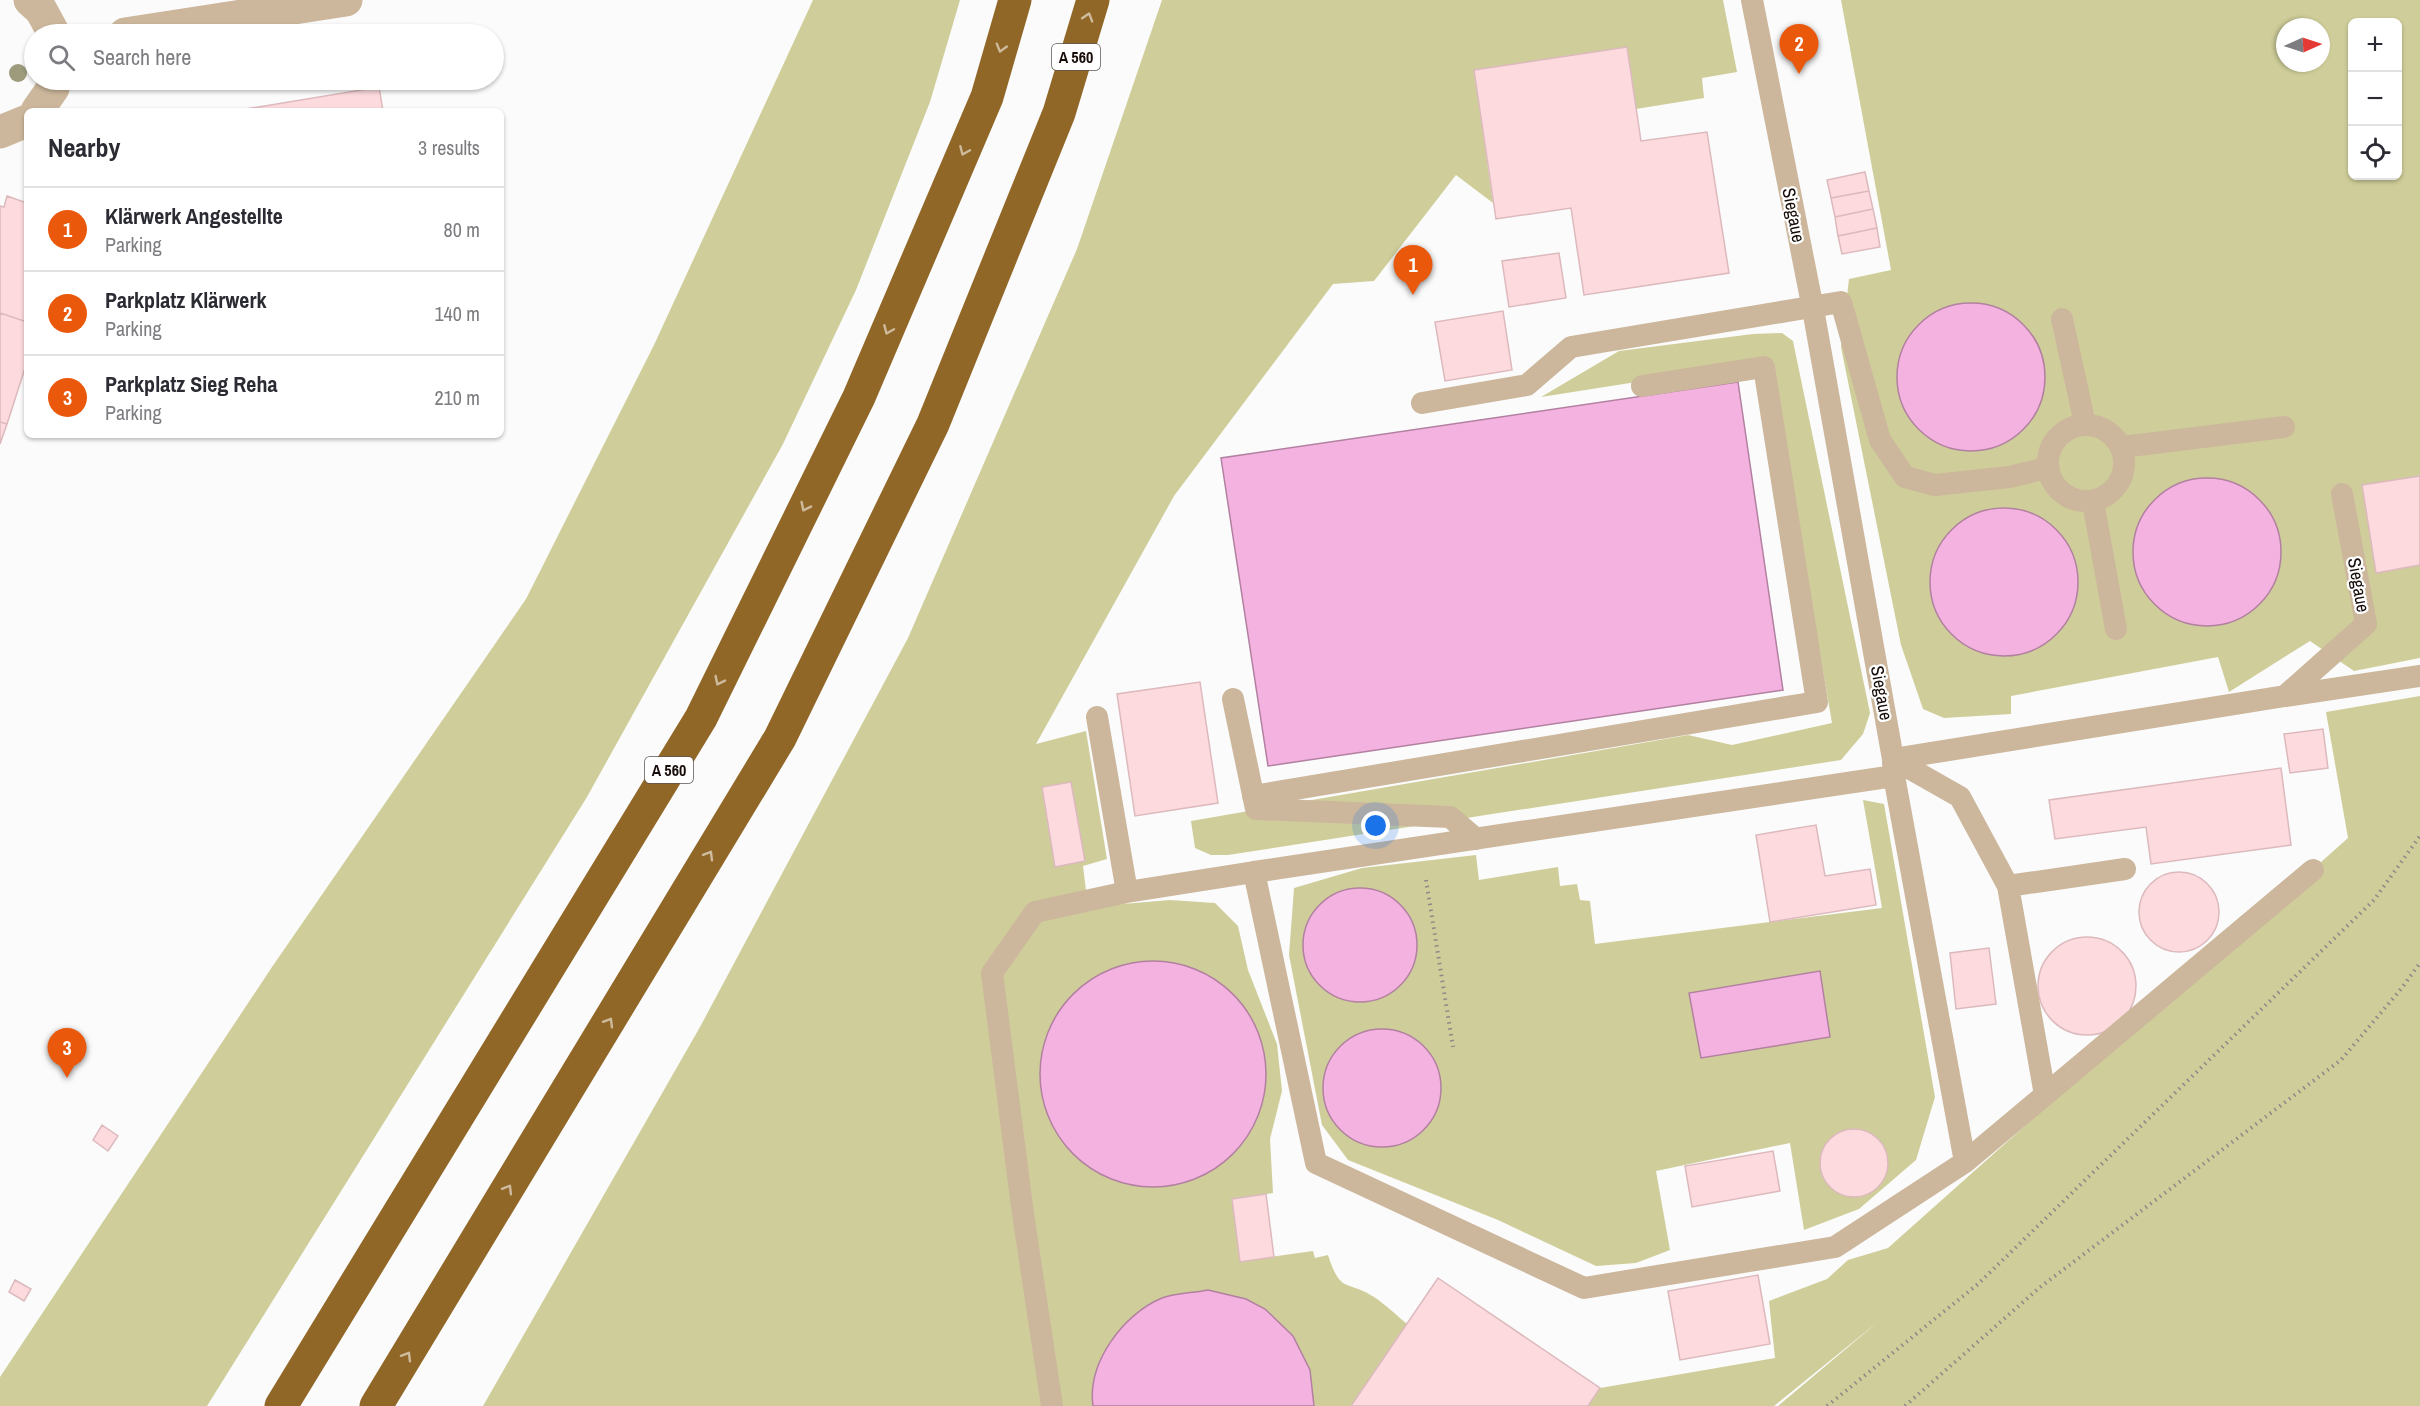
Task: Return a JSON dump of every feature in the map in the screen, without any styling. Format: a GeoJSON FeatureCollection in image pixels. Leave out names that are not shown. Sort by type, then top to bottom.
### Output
{"type":"FeatureCollection","features":[{"type":"Feature","properties":{"kind":"highway","name":"A 560"},"geometry":{"type":"LineString","coordinates":[[281,1406],[701,718],[859,398],[987,97],[1016,0]]}},
{"type":"Feature","properties":{"kind":"highway","name":"A 560"},"geometry":{"type":"LineString","coordinates":[[376,1406],[780,738],[933,424],[1059,113],[1093,0]]}},
{"type":"Feature","properties":{"kind":"street"},"geometry":{"type":"LineString","coordinates":[[30,0],[41,10],[49,24]]}},
{"type":"Feature","properties":{"kind":"street"},"geometry":{"type":"LineString","coordinates":[[190,24],[346,0]]}},
{"type":"Feature","properties":{"kind":"street"},"geometry":{"type":"LineString","coordinates":[[39,108],[52,90]]}},
{"type":"Feature","properties":{"kind":"street"},"geometry":{"type":"LineString","coordinates":[[0,132],[24,122]]}},
{"type":"Feature","properties":{"kind":"lane","name":"Siegaue"},"geometry":{"type":"LineString","coordinates":[[1752,0],[1813,309],[1965,1162]]}},
{"type":"Feature","properties":{"kind":"lane"},"geometry":{"type":"LineString","coordinates":[[1422,403],[1527,385],[1571,347],[1813,309],[1841,302],[1880,440],[1905,477],[1935,485],[2009,477],[2047,468]]}},
{"type":"Feature","properties":{"kind":"lane"},"geometry":{"type":"LineString","coordinates":[[2062,319],[2085,424]]}},
{"type":"Feature","properties":{"kind":"lane"},"geometry":{"type":"LineString","coordinates":[[1253,796],[1817,702],[1764,367],[1642,386]]}},
{"type":"Feature","properties":{"kind":"lane"},"geometry":{"type":"LineString","coordinates":[[2085,424],[2107,430],[2122,447],[2124,471],[2113,491],[2092,502],[2063,494],[2047,468],[2050,447],[2064,430],[2085,424]]}},
{"type":"Feature","properties":{"kind":"lane"},"geometry":{"type":"LineString","coordinates":[[2122,447],[2284,427]]}},
{"type":"Feature","properties":{"kind":"lane","name":"Siegaue"},"geometry":{"type":"LineString","coordinates":[[2284,696],[2366,624],[2343,494]]}},
{"type":"Feature","properties":{"kind":"lane"},"geometry":{"type":"LineString","coordinates":[[2092,502],[2116,629]]}},
{"type":"Feature","properties":{"kind":"lane"},"geometry":{"type":"LineString","coordinates":[[1052,1406],[1023,1214],[992,973],[1035,912],[1127,892],[1476,839],[2284,696],[2420,676]]}},
{"type":"Feature","properties":{"kind":"lane"},"geometry":{"type":"LineString","coordinates":[[1233,699],[1256,809],[1450,817],[1476,839]]}},
{"type":"Feature","properties":{"kind":"lane"},"geometry":{"type":"LineString","coordinates":[[1097,717],[1127,892]]}},
{"type":"Feature","properties":{"kind":"lane"},"geometry":{"type":"LineString","coordinates":[[1893,767],[1960,797],[2008,886],[2045,1095]]}},
{"type":"Feature","properties":{"kind":"lane"},"geometry":{"type":"LineString","coordinates":[[2008,886],[2125,869]]}},
{"type":"Feature","properties":{"kind":"lane"},"geometry":{"type":"LineString","coordinates":[[1254,872],[1316,1163],[1584,1288],[1835,1247],[1965,1162],[2313,870]]}},
{"type":"Feature","properties":{"kind":"path"},"geometry":{"type":"LineString","coordinates":[[1827,1406],[1978,1284],[2374,900],[2420,836]]}},
{"type":"Feature","properties":{"kind":"path"},"geometry":{"type":"LineString","coordinates":[[1421,847],[1453,1047]]}},
{"type":"Feature","properties":{"kind":"path"},"geometry":{"type":"LineString","coordinates":[[1905,1406],[2039,1288],[2341,1060],[2420,963]]}},
{"type":"Feature","properties":{"kind":"shaded area"},"geometry":{"type":"Polygon","coordinates":[[[813,0],[960,0],[930,102],[856,290],[783,444],[587,797],[207,1406],[0,1406],[0,1377],[272,967],[526,599],[654,345],[813,0]]]}},
{"type":"Feature","properties":{"kind":"shaded area"},"geometry":{"type":"Polygon","coordinates":[[[1162,0],[1723,0],[1737,72],[1702,78],[1704,98],[1636,109],[1627,47],[1474,70],[1493,203],[1456,175],[1374,281],[1333,284],[1174,496],[1036,744],[1086,731],[1107,859],[1083,866],[1088,907],[1170,900],[1215,903],[1238,926],[1248,970],[1277,1044],[1282,1091],[1270,1139],[1273,1193],[1232,1199],[1240,1261],[1313,1251],[1315,1258],[1328,1255],[1341,1281],[1374,1297],[1407,1324],[1351,1406],[483,1406],[700,1027],[908,638],[1077,249],[1162,0]]]}},
{"type":"Feature","properties":{"kind":"shaded area"},"geometry":{"type":"Polygon","coordinates":[[[1841,0],[2420,0],[2420,658],[2354,671],[2310,641],[2229,692],[2218,657],[2011,696],[2011,714],[1944,718],[1923,709],[1901,645],[1841,347],[1849,279],[1891,270],[1841,0]]]}},
{"type":"Feature","properties":{"kind":"shaded area"},"geometry":{"type":"Polygon","coordinates":[[[1971,303],[1999,308],[2012,315],[2023,325],[2033,336],[2040,349],[2045,377],[2040,405],[2033,418],[2023,429],[2012,439],[1999,446],[1971,451],[1943,446],[1930,439],[1919,429],[1909,418],[1902,405],[1897,377],[1902,349],[1909,336],[1919,325],[1930,315],[1943,308],[1971,303]]]}},
{"type":"Feature","properties":{"kind":"shaded area"},"geometry":{"type":"Polygon","coordinates":[[[1782,333],[1793,341],[1870,713],[1863,734],[1841,760],[1228,855],[1211,855],[1195,848],[1191,821],[1688,735],[1732,745],[1832,723],[1770,361],[1541,397],[1619,351],[1753,334],[1782,333]]]}},
{"type":"Feature","properties":{"kind":"shaded area"},"geometry":{"type":"Polygon","coordinates":[[[1738,382],[1783,690],[1268,766],[1221,458],[1738,382]]]}},
{"type":"Feature","properties":{"kind":"shaded area"},"geometry":{"type":"Polygon","coordinates":[[[2207,478],[2221,479],[2235,484],[2248,490],[2259,500],[2269,511],[2275,524],[2280,538],[2280,566],[2275,580],[2269,593],[2259,604],[2248,614],[2235,620],[2221,625],[2207,626],[2193,625],[2179,620],[2166,614],[2155,604],[2145,593],[2139,580],[2134,566],[2133,552],[2134,538],[2139,524],[2145,511],[2155,500],[2166,490],[2179,484],[2193,479],[2207,478]]]}},
{"type":"Feature","properties":{"kind":"shaded area"},"geometry":{"type":"Polygon","coordinates":[[[2004,508],[2018,509],[2032,514],[2045,520],[2056,530],[2066,541],[2072,554],[2077,568],[2077,596],[2072,610],[2066,623],[2056,634],[2045,644],[2032,650],[2018,655],[2004,656],[1990,655],[1976,650],[1963,644],[1952,634],[1942,623],[1936,610],[1931,596],[1930,582],[1931,568],[1936,554],[1942,541],[1952,530],[1963,520],[1976,514],[1990,509],[2004,508]]]}},
{"type":"Feature","properties":{"kind":"shaded area"},"geometry":{"type":"Polygon","coordinates":[[[2420,696],[2420,1406],[1778,1406],[1879,1321],[1774,1406],[1588,1406],[1600,1388],[1775,1358],[1769,1301],[1827,1279],[1848,1260],[1888,1248],[2348,838],[2326,712],[2420,696]]]}},
{"type":"Feature","properties":{"kind":"shaded area"},"geometry":{"type":"Polygon","coordinates":[[[1863,800],[1884,804],[1935,1097],[1916,1160],[1859,1209],[1804,1230],[1790,1143],[1656,1171],[1670,1250],[1636,1263],[1596,1266],[1498,1220],[1348,1160],[1322,1125],[1289,955],[1294,888],[1362,868],[1476,855],[1479,880],[1558,867],[1560,886],[1577,884],[1580,900],[1590,901],[1595,944],[1882,908],[1863,800]]]}},
{"type":"Feature","properties":{"kind":"shaded area"},"geometry":{"type":"Polygon","coordinates":[[[1360,888],[1382,893],[1400,905],[1412,923],[1417,945],[1412,967],[1400,985],[1382,997],[1360,1002],[1338,997],[1320,985],[1308,967],[1303,945],[1308,923],[1320,905],[1338,893],[1360,888]]]}},
{"type":"Feature","properties":{"kind":"shaded area"},"geometry":{"type":"Polygon","coordinates":[[[1153,961],[1175,963],[1196,970],[1216,980],[1233,994],[1247,1011],[1257,1031],[1264,1052],[1266,1074],[1264,1096],[1257,1117],[1247,1137],[1233,1154],[1216,1168],[1196,1178],[1175,1185],[1153,1187],[1131,1185],[1110,1178],[1090,1168],[1073,1154],[1059,1137],[1049,1117],[1042,1096],[1040,1074],[1042,1052],[1049,1031],[1059,1011],[1073,994],[1090,980],[1110,970],[1131,963],[1153,961]]]}},
{"type":"Feature","properties":{"kind":"shaded area"},"geometry":{"type":"Polygon","coordinates":[[[1820,971],[1830,1037],[1701,1058],[1689,993],[1820,971]]]}},
{"type":"Feature","properties":{"kind":"shaded area"},"geometry":{"type":"Polygon","coordinates":[[[1382,1029],[1405,1033],[1424,1046],[1437,1065],[1441,1088],[1437,1111],[1424,1130],[1405,1143],[1382,1147],[1359,1143],[1340,1130],[1327,1111],[1323,1088],[1327,1065],[1340,1046],[1359,1033],[1382,1029]]]}},
{"type":"Feature","properties":{"kind":"shaded area"},"geometry":{"type":"Polygon","coordinates":[[[1208,1290],[1246,1299],[1265,1309],[1293,1336],[1310,1370],[1314,1406],[1093,1406],[1096,1373],[1102,1357],[1121,1328],[1148,1305],[1162,1298],[1208,1290]]]}},
{"type":"Feature","properties":{"kind":"building"},"geometry":{"type":"Polygon","coordinates":[[[1627,47],[1641,141],[1707,132],[1729,273],[1584,295],[1571,208],[1496,219],[1474,70],[1627,47]]]}},
{"type":"Feature","properties":{"kind":"building"},"geometry":{"type":"Polygon","coordinates":[[[361,90],[380,90],[382,108],[252,108],[361,90]]]}},
{"type":"Feature","properties":{"kind":"building"},"geometry":{"type":"Polygon","coordinates":[[[1865,172],[1869,191],[1831,198],[1827,180],[1865,172]]]}},
{"type":"Feature","properties":{"kind":"building"},"geometry":{"type":"Polygon","coordinates":[[[1869,191],[1873,209],[1835,217],[1831,198],[1869,191]]]}},
{"type":"Feature","properties":{"kind":"building"},"geometry":{"type":"Polygon","coordinates":[[[7,196],[24,202],[24,321],[0,313],[0,206],[4,207],[7,196]]]}},
{"type":"Feature","properties":{"kind":"building"},"geometry":{"type":"Polygon","coordinates":[[[1873,209],[1877,228],[1838,236],[1835,217],[1873,209]]]}},
{"type":"Feature","properties":{"kind":"building"},"geometry":{"type":"Polygon","coordinates":[[[1877,228],[1880,247],[1842,254],[1838,236],[1877,228]]]}},
{"type":"Feature","properties":{"kind":"building"},"geometry":{"type":"Polygon","coordinates":[[[1559,253],[1566,298],[1509,307],[1502,261],[1559,253]]]}},
{"type":"Feature","properties":{"kind":"building"},"geometry":{"type":"Polygon","coordinates":[[[1503,311],[1512,370],[1445,381],[1435,322],[1503,311]]]}},
{"type":"Feature","properties":{"kind":"building"},"geometry":{"type":"Polygon","coordinates":[[[0,313],[24,321],[24,371],[7,424],[0,422],[0,313]]]}},
{"type":"Feature","properties":{"kind":"building"},"geometry":{"type":"Polygon","coordinates":[[[0,422],[7,424],[0,444],[0,422]]]}},
{"type":"Feature","properties":{"kind":"building"},"geometry":{"type":"Polygon","coordinates":[[[2420,476],[2420,565],[2376,573],[2362,485],[2420,476]]]}},
{"type":"Feature","properties":{"kind":"building"},"geometry":{"type":"Polygon","coordinates":[[[1200,682],[1218,803],[1135,816],[1117,694],[1200,682]]]}},
{"type":"Feature","properties":{"kind":"building"},"geometry":{"type":"Polygon","coordinates":[[[2323,729],[2328,768],[2290,773],[2284,734],[2323,729]]]}},
{"type":"Feature","properties":{"kind":"building"},"geometry":{"type":"Polygon","coordinates":[[[2281,768],[2291,845],[2151,864],[2146,827],[2055,839],[2049,800],[2281,768]]]}},
{"type":"Feature","properties":{"kind":"building"},"geometry":{"type":"Polygon","coordinates":[[[1071,782],[1085,861],[1055,867],[1042,787],[1071,782]]]}},
{"type":"Feature","properties":{"kind":"building"},"geometry":{"type":"Polygon","coordinates":[[[1816,825],[1825,876],[1870,869],[1876,905],[1770,922],[1756,835],[1816,825]]]}},
{"type":"Feature","properties":{"kind":"building"},"geometry":{"type":"Polygon","coordinates":[[[2179,872],[2194,875],[2207,884],[2216,897],[2219,912],[2216,927],[2207,940],[2194,949],[2179,952],[2164,949],[2151,940],[2142,927],[2139,912],[2142,897],[2151,884],[2164,875],[2179,872]]]}},
{"type":"Feature","properties":{"kind":"building"},"geometry":{"type":"Polygon","coordinates":[[[2087,937],[2106,941],[2122,951],[2132,967],[2136,986],[2132,1005],[2122,1021],[2106,1031],[2087,1035],[2068,1031],[2052,1021],[2042,1005],[2038,986],[2042,967],[2052,951],[2068,941],[2087,937]]]}},
{"type":"Feature","properties":{"kind":"building"},"geometry":{"type":"Polygon","coordinates":[[[1989,948],[1996,1004],[1956,1009],[1950,953],[1989,948]]]}},
{"type":"Feature","properties":{"kind":"building"},"geometry":{"type":"Polygon","coordinates":[[[102,1125],[118,1136],[108,1151],[93,1140],[102,1125]]]}},
{"type":"Feature","properties":{"kind":"building"},"geometry":{"type":"Polygon","coordinates":[[[1854,1129],[1867,1132],[1878,1139],[1885,1150],[1888,1163],[1885,1176],[1878,1187],[1867,1194],[1854,1197],[1841,1194],[1830,1187],[1823,1176],[1820,1163],[1823,1150],[1830,1139],[1841,1132],[1854,1129]]]}},
{"type":"Feature","properties":{"kind":"building"},"geometry":{"type":"Polygon","coordinates":[[[1773,1151],[1780,1191],[1692,1207],[1685,1166],[1773,1151]]]}},
{"type":"Feature","properties":{"kind":"building"},"geometry":{"type":"Polygon","coordinates":[[[1266,1194],[1274,1257],[1240,1262],[1232,1199],[1266,1194]]]}},
{"type":"Feature","properties":{"kind":"building"},"geometry":{"type":"Polygon","coordinates":[[[1758,1275],[1770,1344],[1680,1360],[1668,1291],[1758,1275]]]}},
{"type":"Feature","properties":{"kind":"building"},"geometry":{"type":"Polygon","coordinates":[[[1438,1278],[1600,1388],[1588,1406],[1351,1406],[1438,1278]]]}},
{"type":"Feature","properties":{"kind":"building"},"geometry":{"type":"Polygon","coordinates":[[[15,1280],[31,1289],[24,1301],[9,1292],[15,1280]]]}},
{"type":"Feature","properties":{"kind":"place","name":"Parkplatz Klärwerk"},"geometry":{"type":"Point","coordinates":[1799,74]}},
{"type":"Feature","properties":{"kind":"place","name":"Klärwerk Angestellte"},"geometry":{"type":"Point","coordinates":[1413,295]}},
{"type":"Feature","properties":{"kind":"place","name":"Parkplatz Sieg Reha"},"geometry":{"type":"Point","coordinates":[67,1078]}}]}
